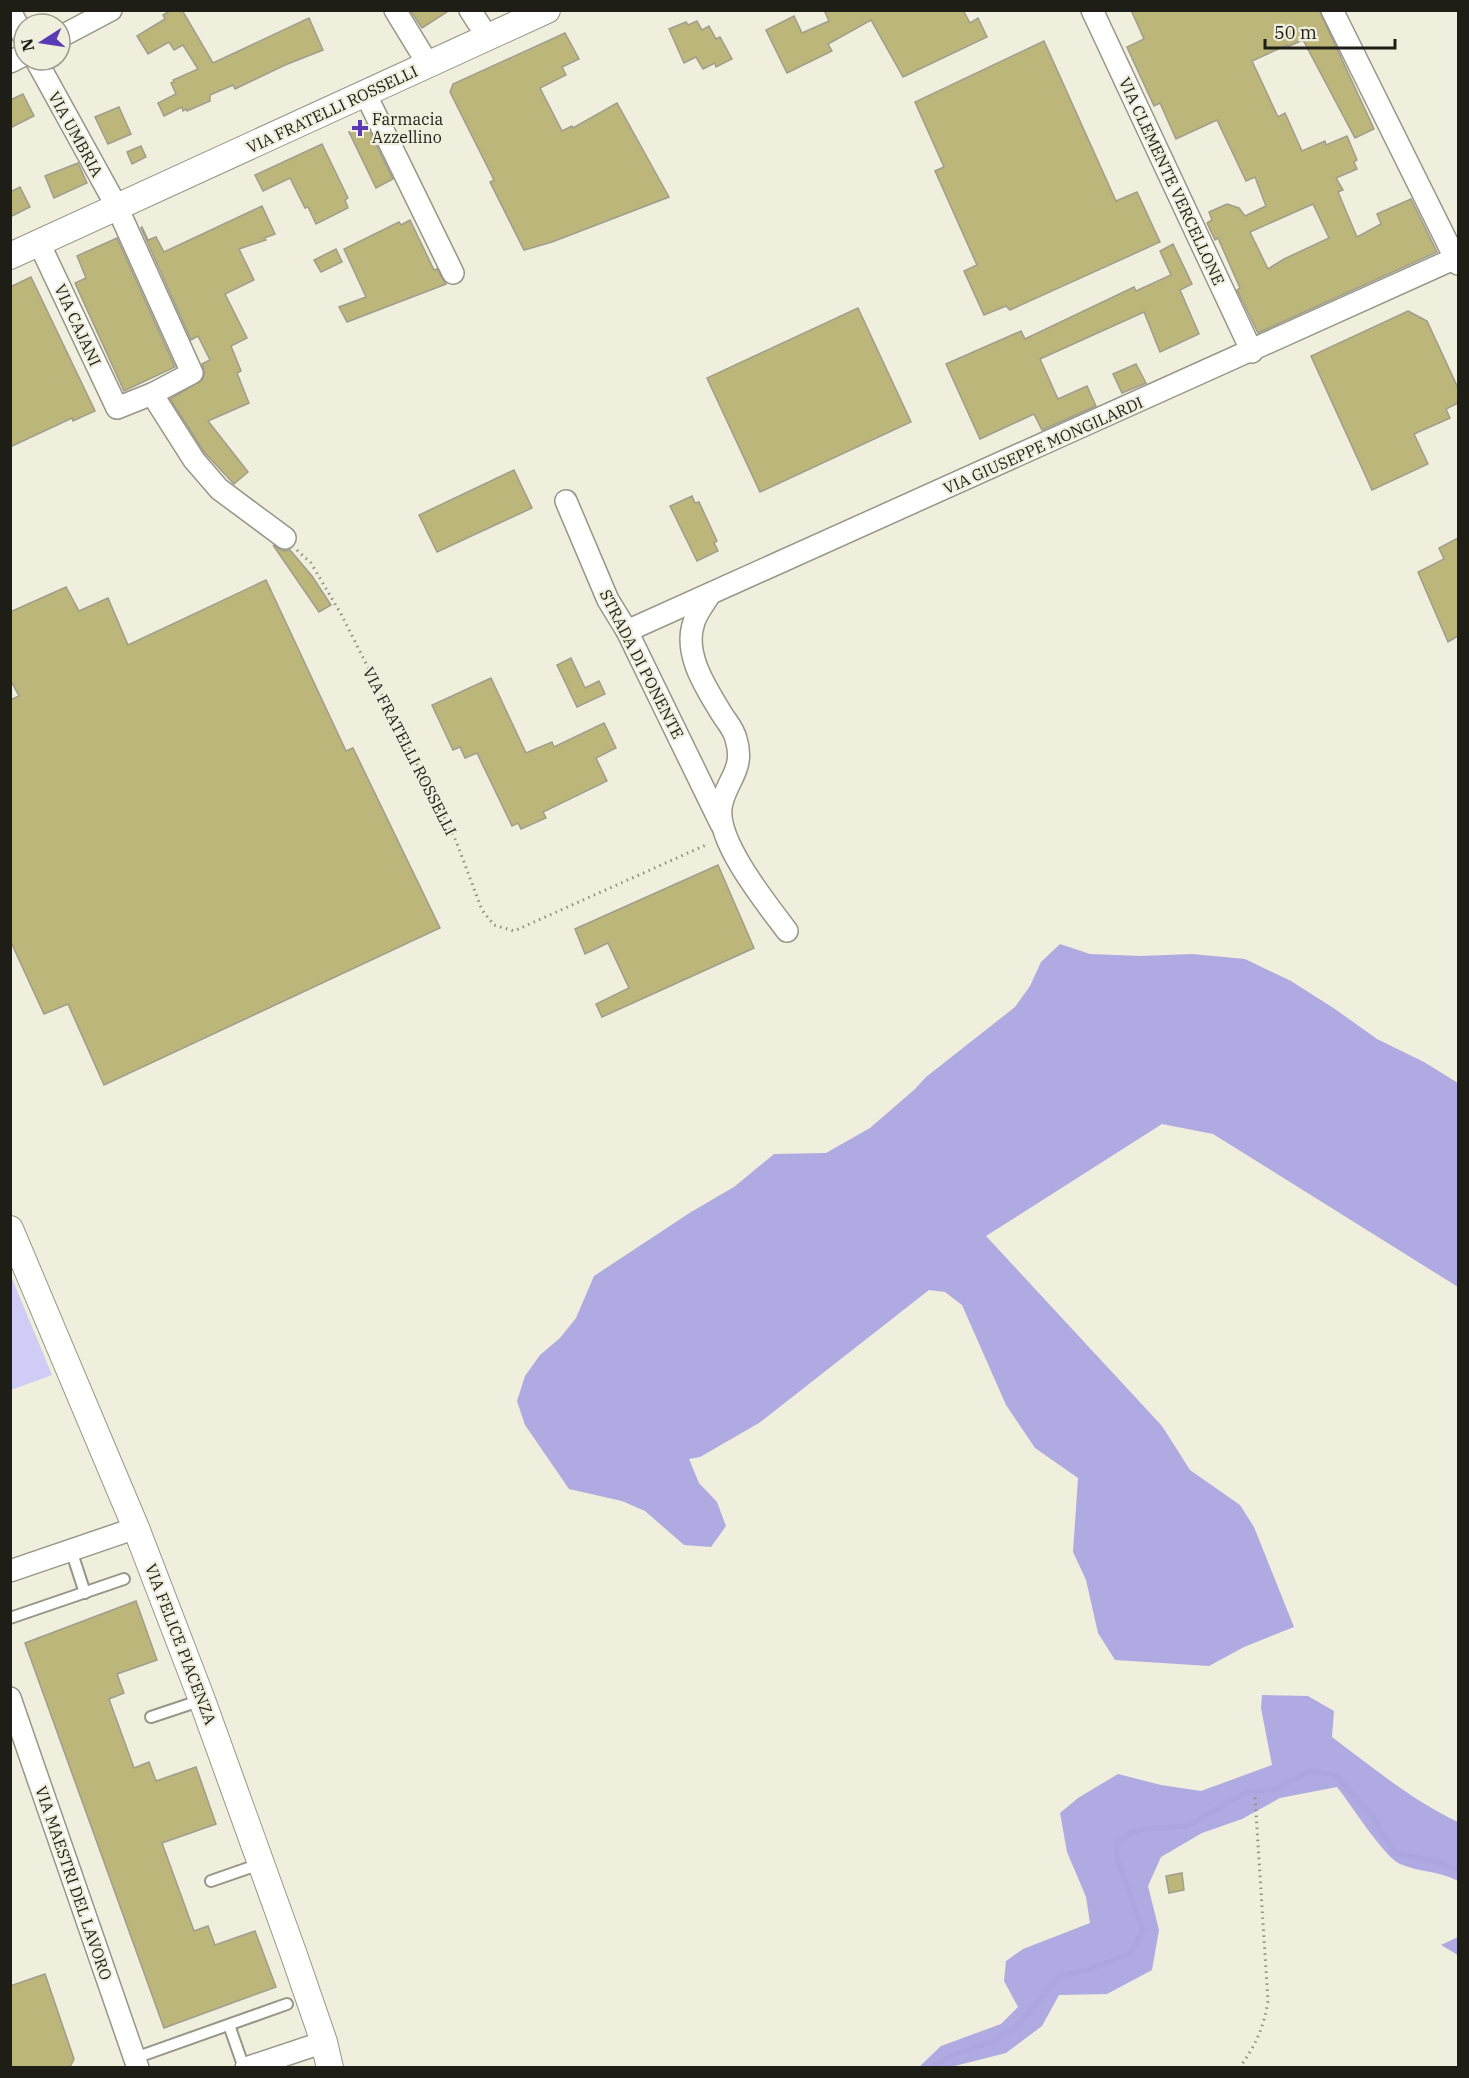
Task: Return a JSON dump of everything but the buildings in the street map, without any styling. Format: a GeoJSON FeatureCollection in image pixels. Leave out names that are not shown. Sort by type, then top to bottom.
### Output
{"type":"FeatureCollection","features":[{"type":"Feature","properties":{"kind":"street"},"geometry":{"type":"LineString","coordinates":[[72,31],[111,10]]}},
{"type":"Feature","properties":{"kind":"street"},"geometry":{"type":"LineString","coordinates":[[395,10],[428,64]]}},
{"type":"Feature","properties":{"kind":"street"},"geometry":{"type":"LineString","coordinates":[[470,10],[488,38]]}},
{"type":"Feature","properties":{"kind":"street","name":"VIA FRATELLI ROSSELLI"},"geometry":{"type":"LineString","coordinates":[[10,256],[547,10]]}},
{"type":"Feature","properties":{"kind":"street","name":"VIA CLEMENTE VERCELLONE"},"geometry":{"type":"LineString","coordinates":[[1092,10],[1252,352]]}},
{"type":"Feature","properties":{"kind":"street"},"geometry":{"type":"LineString","coordinates":[[1332,10],[1458,260]]}},
{"type":"Feature","properties":{"kind":"street","name":"VIA UMBRIA"},"geometry":{"type":"LineString","coordinates":[[43,72],[117,207]]}},
{"type":"Feature","properties":{"kind":"street"},"geometry":{"type":"LineString","coordinates":[[365,93],[453,273]]}},
{"type":"Feature","properties":{"kind":"street"},"geometry":{"type":"LineString","coordinates":[[117,207],[192,373],[152,394],[194,460],[219,489],[285,538]]}},
{"type":"Feature","properties":{"kind":"street","name":"VIA CAJANI"},"geometry":{"type":"LineString","coordinates":[[39,243],[117,408],[152,394]]}},
{"type":"Feature","properties":{"kind":"street","name":"VIA GIUSEPPE MONGILARDI"},"geometry":{"type":"LineString","coordinates":[[627,631],[1458,260]]}},
{"type":"Feature","properties":{"kind":"street","name":"STRADA DI PONENTE"},"geometry":{"type":"LineString","coordinates":[[566,501],[608,600],[627,631],[735,855],[757,891],[787,931]]}},
{"type":"Feature","properties":{"kind":"street"},"geometry":{"type":"LineString","coordinates":[[710,594],[694,623],[692,648],[700,677],[736,738],[739,762],[721,808],[724,831]]}},
{"type":"Feature","properties":{"kind":"street","name":"VIA FELICE PIACENZA"},"geometry":{"type":"LineString","coordinates":[[10,1229],[136,1528],[202,1700],[324,2042],[330,2067]]}},
{"type":"Feature","properties":{"kind":"street"},"geometry":{"type":"LineString","coordinates":[[10,1570],[136,1528]]}},
{"type":"Feature","properties":{"kind":"street","name":"VIA MAESTRI DEL LAVORO"},"geometry":{"type":"LineString","coordinates":[[10,1698],[136,2063]]}},
{"type":"Feature","properties":{"kind":"street"},"geometry":{"type":"LineString","coordinates":[[245,2067],[324,2042]]}},
{"type":"Feature","properties":{"kind":"lane"},"geometry":{"type":"LineString","coordinates":[[71,1550],[85,1593]]}},
{"type":"Feature","properties":{"kind":"lane"},"geometry":{"type":"LineString","coordinates":[[10,1618],[124,1580]]}},
{"type":"Feature","properties":{"kind":"lane"},"geometry":{"type":"LineString","coordinates":[[151,1717],[202,1700]]}},
{"type":"Feature","properties":{"kind":"lane"},"geometry":{"type":"LineString","coordinates":[[211,1881],[261,1864]]}},
{"type":"Feature","properties":{"kind":"lane"},"geometry":{"type":"LineString","coordinates":[[136,2063],[287,2004]]}},
{"type":"Feature","properties":{"kind":"lane"},"geometry":{"type":"LineString","coordinates":[[230,2025],[245,2067]]}},
{"type":"Feature","properties":{"kind":"path","name":"VIA FRATELLI ROSSELLI"},"geometry":{"type":"LineString","coordinates":[[285,538],[311,563],[341,614],[456,841],[482,910],[494,925],[513,931],[724,831]]}},
{"type":"Feature","properties":{"kind":"path"},"geometry":{"type":"LineString","coordinates":[[1239,2067],[1251,2053],[1265,2023],[1268,2001],[1255,1797]]}},
{"type":"Feature","properties":{"kind":"shaded area"},"geometry":{"type":"Polygon","coordinates":[[[1060,944],[1090,954],[1141,956],[1192,954],[1245,959],[1291,981],[1377,1039],[1424,1062],[1458,1083],[1458,1287],[1213,1134],[1162,1124],[986,1236],[1162,1426],[1190,1470],[1240,1505],[1254,1527],[1294,1627],[1244,1647],[1209,1666],[1115,1660],[1098,1633],[1086,1580],[1073,1552],[1078,1478],[1035,1448],[1006,1405],[962,1305],[945,1292],[929,1290],[759,1423],[700,1457],[689,1459],[699,1483],[717,1502],[726,1526],[711,1547],[684,1545],[645,1511],[622,1501],[569,1489],[525,1425],[517,1401],[525,1376],[540,1355],[560,1338],[576,1318],[594,1276],[691,1212],[734,1187],[774,1154],[826,1153],[870,1128],[926,1077],[1015,1007],[1030,986],[1041,962],[1060,944]]]}},
{"type":"Feature","properties":{"kind":"shaded area"},"geometry":{"type":"Polygon","coordinates":[[[11,1276],[52,1375],[10,1390],[11,1276]]]}},
{"type":"Feature","properties":{"kind":"shaded area"},"geometry":{"type":"Polygon","coordinates":[[[1262,1695],[1308,1696],[1334,1711],[1332,1737],[1409,1794],[1458,1822],[1458,1881],[1444,1875],[1407,1867],[1393,1859],[1376,1841],[1337,1787],[1280,1798],[1242,1819],[1202,1833],[1161,1857],[1148,1886],[1159,1930],[1152,1970],[1107,1994],[1059,1995],[1042,2026],[1006,2053],[951,2067],[919,2067],[941,2046],[1001,2024],[1018,2007],[1004,1981],[1006,1961],[1023,1949],[1090,1923],[1086,1897],[1067,1852],[1060,1813],[1078,1798],[1118,1774],[1161,1785],[1201,1791],[1272,1765],[1261,1708],[1262,1695]]]}},
{"type":"Feature","properties":{"kind":"shaded area"},"geometry":{"type":"Polygon","coordinates":[[[1458,1937],[1458,1955],[1441,1945],[1458,1937]]]}},
{"type":"Feature","properties":{"kind":"waterway"},"geometry":{"type":"LineString","coordinates":[[930,2068],[953,2055],[991,2042],[1015,2028],[1060,1976],[1087,1970],[1130,1954],[1143,1930],[1117,1859],[1116,1844],[1130,1833],[1147,1829],[1187,1826],[1245,1793],[1278,1788],[1310,1771],[1335,1775],[1372,1815],[1394,1853],[1438,1862],[1458,1870]]}},
{"type":"Feature","properties":{"kind":"place","name":"Farmacia Azzellino"},"geometry":{"type":"Point","coordinates":[360,128]}}]}
